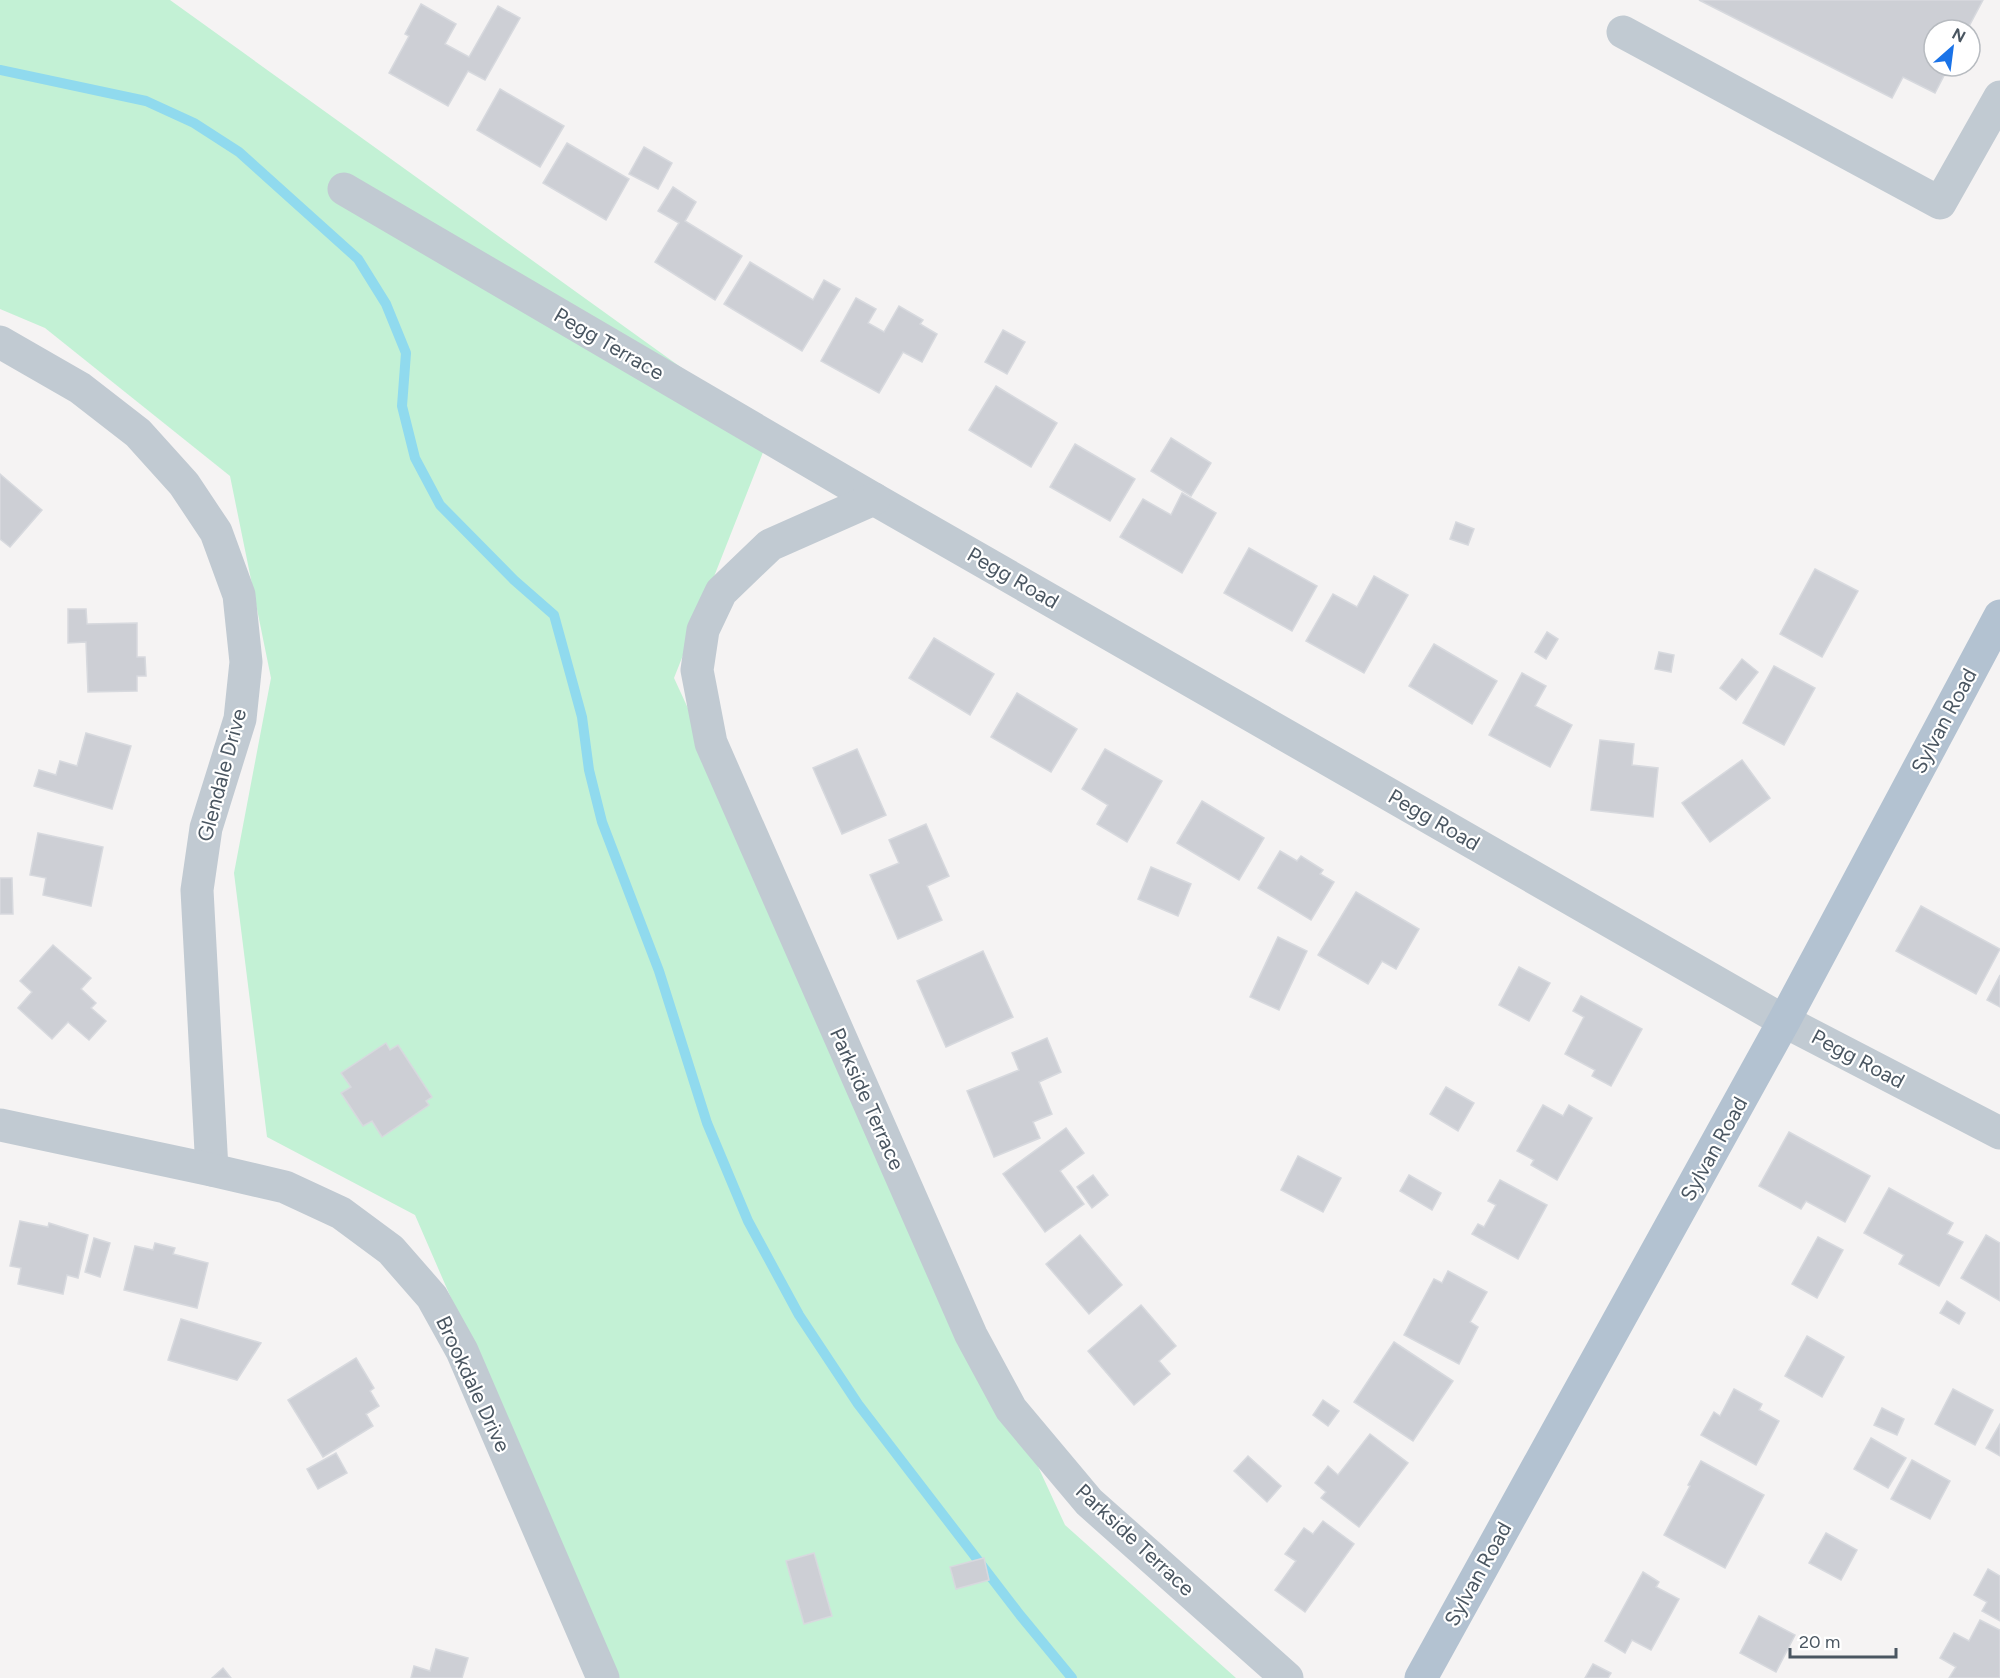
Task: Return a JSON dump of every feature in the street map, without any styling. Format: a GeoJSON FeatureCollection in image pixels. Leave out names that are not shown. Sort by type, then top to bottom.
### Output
{"type":"FeatureCollection","features":[{"type":"Feature","properties":{"kind":"main road","name":"Sylvan Road"},"geometry":{"type":"LineString","coordinates":[[1421,1678],[1784,1021],[2000,616]]}},
{"type":"Feature","properties":{"kind":"street"},"geometry":{"type":"LineString","coordinates":[[1623,32],[1940,203],[2000,97]]}},
{"type":"Feature","properties":{"kind":"street","name":"Pegg Terrace"},"geometry":{"type":"LineString","coordinates":[[344,189],[874,499]]}},
{"type":"Feature","properties":{"kind":"street","name":"Glendale Drive"},"geometry":{"type":"LineString","coordinates":[[0,342],[80,388],[138,433],[184,484],[216,532],[239,595],[246,662],[240,719],[206,828],[196,890],[212,1170]]}},
{"type":"Feature","properties":{"kind":"street","name":"Pegg Road"},"geometry":{"type":"LineString","coordinates":[[874,499],[1784,1021],[2000,1133]]}},
{"type":"Feature","properties":{"kind":"street","name":"Parkside Terrace"},"geometry":{"type":"LineString","coordinates":[[874,499],[770,545],[721,592],[703,630],[697,669],[711,743],[971,1335],[1011,1408],[1089,1502],[1287,1678]]}},
{"type":"Feature","properties":{"kind":"street","name":"Brookdale Drive"},"geometry":{"type":"LineString","coordinates":[[0,1125],[285,1187],[341,1213],[390,1250],[432,1297],[462,1351],[603,1678]]}},
{"type":"Feature","properties":{"kind":"green space"},"geometry":{"type":"Polygon","coordinates":[[[0,0],[170,0],[771,432],[674,678],[1065,1525],[1236,1678],[616,1678],[415,1215],[267,1137],[234,873],[271,678],[230,476],[45,328],[0,309],[0,0]]]}},
{"type":"Feature","properties":{"kind":"building"},"geometry":{"type":"Polygon","coordinates":[[[1699,0],[1983,0],[1973,18],[1922,18],[1922,78],[1943,78],[1935,93],[1903,77],[1892,98],[1699,0]]]}},
{"type":"Feature","properties":{"kind":"building"},"geometry":{"type":"Polygon","coordinates":[[[421,4],[456,24],[445,44],[469,57],[498,6],[520,18],[485,80],[468,71],[448,106],[389,73],[409,36],[405,34],[421,4]]]}},
{"type":"Feature","properties":{"kind":"building"},"geometry":{"type":"Polygon","coordinates":[[[500,89],[564,126],[540,167],[477,130],[500,89]]]}},
{"type":"Feature","properties":{"kind":"building"},"geometry":{"type":"Polygon","coordinates":[[[567,143],[629,179],[606,220],[543,183],[567,143]]]}},
{"type":"Feature","properties":{"kind":"building"},"geometry":{"type":"Polygon","coordinates":[[[644,147],[672,163],[658,189],[629,174],[644,147]]]}},
{"type":"Feature","properties":{"kind":"building"},"geometry":{"type":"Polygon","coordinates":[[[673,187],[696,202],[685,221],[742,256],[715,300],[655,262],[679,223],[658,211],[673,187]]]}},
{"type":"Feature","properties":{"kind":"building"},"geometry":{"type":"Polygon","coordinates":[[[750,262],[813,300],[824,280],[840,289],[802,351],[724,304],[750,262]]]}},
{"type":"Feature","properties":{"kind":"building"},"geometry":{"type":"Polygon","coordinates":[[[856,298],[876,309],[868,323],[884,332],[899,306],[923,320],[920,324],[937,334],[922,362],[903,352],[879,393],[821,361],[856,298]]]}},
{"type":"Feature","properties":{"kind":"building"},"geometry":{"type":"Polygon","coordinates":[[[1003,330],[1025,342],[1007,374],[985,362],[1003,330]]]}},
{"type":"Feature","properties":{"kind":"building"},"geometry":{"type":"Polygon","coordinates":[[[996,386],[1057,423],[1031,467],[969,430],[996,386]]]}},
{"type":"Feature","properties":{"kind":"building"},"geometry":{"type":"Polygon","coordinates":[[[1171,438],[1211,463],[1191,496],[1151,471],[1171,438]]]}},
{"type":"Feature","properties":{"kind":"building"},"geometry":{"type":"Polygon","coordinates":[[[1075,444],[1135,479],[1110,521],[1050,487],[1075,444]]]}},
{"type":"Feature","properties":{"kind":"building"},"geometry":{"type":"Polygon","coordinates":[[[0,474],[42,510],[10,547],[0,539],[0,474]]]}},
{"type":"Feature","properties":{"kind":"building"},"geometry":{"type":"Polygon","coordinates":[[[1182,493],[1216,513],[1182,573],[1120,537],[1143,499],[1171,515],[1182,493]]]}},
{"type":"Feature","properties":{"kind":"building"},"geometry":{"type":"Polygon","coordinates":[[[1456,522],[1474,529],[1468,545],[1450,539],[1456,522]]]}},
{"type":"Feature","properties":{"kind":"building"},"geometry":{"type":"Polygon","coordinates":[[[1249,548],[1317,586],[1292,631],[1224,593],[1249,548]]]}},
{"type":"Feature","properties":{"kind":"building"},"geometry":{"type":"Polygon","coordinates":[[[1815,569],[1858,591],[1822,657],[1780,634],[1815,569]]]}},
{"type":"Feature","properties":{"kind":"building"},"geometry":{"type":"Polygon","coordinates":[[[1374,576],[1408,595],[1364,673],[1306,641],[1333,594],[1357,607],[1374,576]]]}},
{"type":"Feature","properties":{"kind":"building"},"geometry":{"type":"Polygon","coordinates":[[[68,609],[86,609],[87,624],[137,623],[137,657],[145,657],[146,676],[137,676],[137,691],[88,692],[86,642],[68,643],[68,609]]]}},
{"type":"Feature","properties":{"kind":"building"},"geometry":{"type":"Polygon","coordinates":[[[1547,632],[1558,639],[1546,659],[1535,652],[1547,632]]]}},
{"type":"Feature","properties":{"kind":"building"},"geometry":{"type":"Polygon","coordinates":[[[934,638],[994,674],[970,715],[909,678],[934,638]]]}},
{"type":"Feature","properties":{"kind":"building"},"geometry":{"type":"Polygon","coordinates":[[[1434,644],[1497,681],[1472,724],[1409,686],[1434,644]]]}},
{"type":"Feature","properties":{"kind":"building"},"geometry":{"type":"Polygon","coordinates":[[[1659,652],[1674,655],[1671,672],[1655,669],[1659,652]]]}},
{"type":"Feature","properties":{"kind":"building"},"geometry":{"type":"Polygon","coordinates":[[[1742,659],[1758,672],[1736,700],[1720,688],[1742,659]]]}},
{"type":"Feature","properties":{"kind":"building"},"geometry":{"type":"Polygon","coordinates":[[[1774,666],[1815,688],[1784,745],[1743,723],[1774,666]]]}},
{"type":"Feature","properties":{"kind":"building"},"geometry":{"type":"Polygon","coordinates":[[[1522,673],[1546,686],[1535,706],[1572,725],[1550,767],[1489,735],[1522,673]]]}},
{"type":"Feature","properties":{"kind":"building"},"geometry":{"type":"Polygon","coordinates":[[[1017,693],[1077,729],[1051,772],[991,737],[1017,693]]]}},
{"type":"Feature","properties":{"kind":"building"},"geometry":{"type":"Polygon","coordinates":[[[86,733],[131,746],[112,809],[34,786],[39,770],[56,775],[60,761],[77,766],[86,733]]]}},
{"type":"Feature","properties":{"kind":"building"},"geometry":{"type":"Polygon","coordinates":[[[1600,740],[1634,744],[1632,765],[1658,768],[1653,817],[1591,810],[1600,740]]]}},
{"type":"Feature","properties":{"kind":"building"},"geometry":{"type":"Polygon","coordinates":[[[857,749],[886,815],[842,834],[813,768],[857,749]]]}},
{"type":"Feature","properties":{"kind":"building"},"geometry":{"type":"Polygon","coordinates":[[[1105,749],[1162,781],[1127,842],[1097,824],[1108,805],[1082,789],[1105,749]]]}},
{"type":"Feature","properties":{"kind":"building"},"geometry":{"type":"Polygon","coordinates":[[[1742,760],[1770,798],[1710,842],[1682,803],[1742,760]]]}},
{"type":"Feature","properties":{"kind":"building"},"geometry":{"type":"Polygon","coordinates":[[[1202,801],[1264,838],[1239,880],[1177,843],[1202,801]]]}},
{"type":"Feature","properties":{"kind":"building"},"geometry":{"type":"Polygon","coordinates":[[[926,824],[949,876],[927,886],[942,920],[898,939],[870,875],[899,863],[889,840],[926,824]]]}},
{"type":"Feature","properties":{"kind":"building"},"geometry":{"type":"Polygon","coordinates":[[[38,833],[103,847],[91,906],[43,895],[46,878],[30,875],[38,833]]]}},
{"type":"Feature","properties":{"kind":"building"},"geometry":{"type":"Polygon","coordinates":[[[1280,851],[1297,861],[1301,856],[1323,870],[1320,874],[1334,882],[1311,920],[1258,888],[1280,851]]]}},
{"type":"Feature","properties":{"kind":"building"},"geometry":{"type":"Polygon","coordinates":[[[1151,867],[1191,884],[1178,916],[1138,899],[1151,867]]]}},
{"type":"Feature","properties":{"kind":"building"},"geometry":{"type":"Polygon","coordinates":[[[0,878],[12,878],[13,914],[0,914],[0,878]]]}},
{"type":"Feature","properties":{"kind":"building"},"geometry":{"type":"Polygon","coordinates":[[[1356,892],[1419,929],[1396,969],[1382,961],[1368,984],[1318,955],[1356,892]]]}},
{"type":"Feature","properties":{"kind":"building"},"geometry":{"type":"Polygon","coordinates":[[[1921,906],[2000,949],[1976,994],[1896,951],[1921,906]]]}},
{"type":"Feature","properties":{"kind":"building"},"geometry":{"type":"Polygon","coordinates":[[[1278,937],[1307,951],[1279,1010],[1250,997],[1278,937]]]}},
{"type":"Feature","properties":{"kind":"building"},"geometry":{"type":"Polygon","coordinates":[[[53,945],[91,978],[81,989],[96,1003],[91,1008],[106,1021],[89,1040],[68,1022],[52,1039],[18,1008],[32,992],[20,981],[53,945]]]}},
{"type":"Feature","properties":{"kind":"building"},"geometry":{"type":"Polygon","coordinates":[[[983,951],[1013,1017],[946,1047],[917,981],[983,951]]]}},
{"type":"Feature","properties":{"kind":"building"},"geometry":{"type":"Polygon","coordinates":[[[1519,967],[1550,983],[1529,1021],[1499,1005],[1519,967]]]}},
{"type":"Feature","properties":{"kind":"building"},"geometry":{"type":"Polygon","coordinates":[[[2000,975],[2000,1007],[1987,1000],[2000,975]]]}},
{"type":"Feature","properties":{"kind":"building"},"geometry":{"type":"Polygon","coordinates":[[[1581,996],[1642,1029],[1611,1086],[1592,1076],[1595,1070],[1565,1054],[1584,1017],[1573,1011],[1581,996]]]}},
{"type":"Feature","properties":{"kind":"building"},"geometry":{"type":"Polygon","coordinates":[[[1047,1038],[1061,1072],[1039,1082],[1052,1114],[1033,1122],[1040,1138],[994,1157],[967,1091],[1019,1070],[1012,1053],[1047,1038]]]}},
{"type":"Feature","properties":{"kind":"building"},"geometry":{"type":"Polygon","coordinates":[[[386,1043],[390,1050],[398,1045],[432,1097],[426,1101],[429,1105],[382,1137],[372,1121],[363,1126],[341,1093],[351,1087],[341,1073],[386,1043]]]}},
{"type":"Feature","properties":{"kind":"building"},"geometry":{"type":"Polygon","coordinates":[[[1446,1087],[1474,1103],[1458,1131],[1430,1114],[1446,1087]]]}},
{"type":"Feature","properties":{"kind":"building"},"geometry":{"type":"Polygon","coordinates":[[[1543,1105],[1563,1116],[1569,1105],[1592,1118],[1557,1180],[1531,1165],[1534,1160],[1517,1151],[1543,1105]]]}},
{"type":"Feature","properties":{"kind":"building"},"geometry":{"type":"Polygon","coordinates":[[[1066,1128],[1084,1153],[1060,1171],[1084,1204],[1045,1232],[1003,1174],[1066,1128]]]}},
{"type":"Feature","properties":{"kind":"building"},"geometry":{"type":"Polygon","coordinates":[[[1789,1132],[1870,1176],[1845,1222],[1806,1201],[1801,1209],[1759,1186],[1789,1132]]]}},
{"type":"Feature","properties":{"kind":"building"},"geometry":{"type":"Polygon","coordinates":[[[1298,1156],[1341,1178],[1323,1212],[1281,1190],[1298,1156]]]}},
{"type":"Feature","properties":{"kind":"building"},"geometry":{"type":"Polygon","coordinates":[[[1093,1175],[1108,1195],[1092,1208],[1077,1187],[1093,1175]]]}},
{"type":"Feature","properties":{"kind":"building"},"geometry":{"type":"Polygon","coordinates":[[[1409,1175],[1441,1193],[1432,1210],[1400,1191],[1409,1175]]]}},
{"type":"Feature","properties":{"kind":"building"},"geometry":{"type":"Polygon","coordinates":[[[1500,1180],[1547,1205],[1518,1259],[1472,1234],[1478,1224],[1484,1227],[1496,1205],[1488,1201],[1500,1180]]]}},
{"type":"Feature","properties":{"kind":"building"},"geometry":{"type":"Polygon","coordinates":[[[1889,1188],[1953,1223],[1947,1234],[1963,1242],[1939,1286],[1899,1264],[1904,1255],[1864,1233],[1889,1188]]]}},
{"type":"Feature","properties":{"kind":"building"},"geometry":{"type":"Polygon","coordinates":[[[20,1221],[48,1227],[49,1223],[88,1235],[78,1278],[67,1275],[63,1294],[18,1284],[21,1268],[10,1266],[20,1221]]]}},
{"type":"Feature","properties":{"kind":"building"},"geometry":{"type":"Polygon","coordinates":[[[1080,1235],[1122,1285],[1089,1314],[1046,1264],[1080,1235]]]}},
{"type":"Feature","properties":{"kind":"building"},"geometry":{"type":"Polygon","coordinates":[[[1986,1235],[2000,1243],[2000,1301],[1961,1278],[1986,1235]]]}},
{"type":"Feature","properties":{"kind":"building"},"geometry":{"type":"Polygon","coordinates":[[[1818,1237],[1843,1250],[1817,1298],[1792,1284],[1818,1237]]]}},
{"type":"Feature","properties":{"kind":"building"},"geometry":{"type":"Polygon","coordinates":[[[94,1238],[110,1243],[100,1277],[85,1272],[94,1238]]]}},
{"type":"Feature","properties":{"kind":"building"},"geometry":{"type":"Polygon","coordinates":[[[155,1243],[175,1248],[173,1254],[208,1263],[197,1308],[124,1290],[135,1246],[153,1250],[155,1243]]]}},
{"type":"Feature","properties":{"kind":"building"},"geometry":{"type":"Polygon","coordinates":[[[1448,1271],[1487,1292],[1470,1322],[1478,1327],[1459,1364],[1404,1335],[1434,1279],[1442,1283],[1448,1271]]]}},
{"type":"Feature","properties":{"kind":"building"},"geometry":{"type":"Polygon","coordinates":[[[1947,1301],[1965,1313],[1959,1324],[1940,1313],[1947,1301]]]}},
{"type":"Feature","properties":{"kind":"building"},"geometry":{"type":"Polygon","coordinates":[[[1141,1305],[1176,1346],[1159,1361],[1170,1374],[1134,1405],[1088,1351],[1141,1305]]]}},
{"type":"Feature","properties":{"kind":"building"},"geometry":{"type":"Polygon","coordinates":[[[181,1319],[261,1343],[237,1380],[168,1360],[181,1319]]]}},
{"type":"Feature","properties":{"kind":"building"},"geometry":{"type":"Polygon","coordinates":[[[1807,1336],[1844,1357],[1822,1397],[1785,1376],[1807,1336]]]}},
{"type":"Feature","properties":{"kind":"building"},"geometry":{"type":"Polygon","coordinates":[[[1394,1342],[1453,1381],[1413,1441],[1354,1402],[1394,1342]]]}},
{"type":"Feature","properties":{"kind":"building"},"geometry":{"type":"Polygon","coordinates":[[[356,1358],[374,1388],[370,1391],[379,1406],[366,1414],[373,1426],[323,1457],[288,1400],[356,1358]]]}},
{"type":"Feature","properties":{"kind":"building"},"geometry":{"type":"Polygon","coordinates":[[[1734,1389],[1762,1404],[1759,1410],[1779,1421],[1756,1465],[1701,1435],[1714,1412],[1720,1416],[1734,1389]]]}},
{"type":"Feature","properties":{"kind":"building"},"geometry":{"type":"Polygon","coordinates":[[[1953,1389],[1993,1410],[1975,1445],[1935,1424],[1953,1389]]]}},
{"type":"Feature","properties":{"kind":"building"},"geometry":{"type":"Polygon","coordinates":[[[1323,1400],[1339,1411],[1328,1426],[1313,1415],[1323,1400]]]}},
{"type":"Feature","properties":{"kind":"building"},"geometry":{"type":"Polygon","coordinates":[[[1882,1408],[1904,1419],[1897,1435],[1874,1425],[1882,1408]]]}},
{"type":"Feature","properties":{"kind":"building"},"geometry":{"type":"Polygon","coordinates":[[[2000,1424],[2000,1456],[1986,1448],[2000,1424]]]}},
{"type":"Feature","properties":{"kind":"building"},"geometry":{"type":"Polygon","coordinates":[[[1370,1434],[1408,1463],[1359,1527],[1321,1498],[1326,1492],[1315,1483],[1328,1466],[1338,1475],[1370,1434]]]}},
{"type":"Feature","properties":{"kind":"building"},"geometry":{"type":"Polygon","coordinates":[[[1871,1438],[1906,1458],[1888,1488],[1854,1469],[1871,1438]]]}},
{"type":"Feature","properties":{"kind":"building"},"geometry":{"type":"Polygon","coordinates":[[[336,1453],[347,1473],[318,1489],[307,1469],[336,1453]]]}},
{"type":"Feature","properties":{"kind":"building"},"geometry":{"type":"Polygon","coordinates":[[[1248,1456],[1281,1486],[1267,1502],[1234,1471],[1248,1456]]]}},
{"type":"Feature","properties":{"kind":"building"},"geometry":{"type":"Polygon","coordinates":[[[1912,1460],[1950,1481],[1930,1519],[1891,1499],[1912,1460]]]}},
{"type":"Feature","properties":{"kind":"building"},"geometry":{"type":"Polygon","coordinates":[[[1701,1461],[1764,1495],[1725,1568],[1664,1535],[1701,1461]]]}},
{"type":"Feature","properties":{"kind":"building"},"geometry":{"type":"Polygon","coordinates":[[[1323,1521],[1354,1544],[1305,1612],[1275,1590],[1296,1561],[1285,1554],[1304,1528],[1313,1534],[1323,1521]]]}},
{"type":"Feature","properties":{"kind":"building"},"geometry":{"type":"Polygon","coordinates":[[[1826,1533],[1857,1550],[1841,1580],[1809,1563],[1826,1533]]]}},
{"type":"Feature","properties":{"kind":"building"},"geometry":{"type":"Polygon","coordinates":[[[814,1553],[832,1616],[804,1624],[786,1561],[814,1553]]]}},
{"type":"Feature","properties":{"kind":"building"},"geometry":{"type":"Polygon","coordinates":[[[984,1558],[989,1580],[956,1589],[950,1567],[984,1558]]]}},
{"type":"Feature","properties":{"kind":"building"},"geometry":{"type":"Polygon","coordinates":[[[1988,1569],[2000,1576],[2000,1621],[1982,1611],[1987,1602],[1974,1595],[1988,1569]]]}},
{"type":"Feature","properties":{"kind":"building"},"geometry":{"type":"Polygon","coordinates":[[[1643,1572],[1659,1582],[1656,1587],[1679,1599],[1651,1650],[1632,1640],[1625,1653],[1605,1641],[1643,1572]]]}},
{"type":"Feature","properties":{"kind":"building"},"geometry":{"type":"Polygon","coordinates":[[[1759,1616],[1795,1635],[1776,1672],[1740,1653],[1759,1616]]]}},
{"type":"Feature","properties":{"kind":"building"},"geometry":{"type":"Polygon","coordinates":[[[1980,1620],[2000,1630],[2000,1678],[1949,1678],[1956,1667],[1940,1658],[1954,1633],[1969,1641],[1980,1620]]]}},
{"type":"Feature","properties":{"kind":"building"},"geometry":{"type":"Polygon","coordinates":[[[436,1649],[468,1658],[462,1678],[411,1678],[414,1666],[430,1671],[436,1649]]]}},
{"type":"Feature","properties":{"kind":"building"},"geometry":{"type":"Polygon","coordinates":[[[1593,1664],[1611,1673],[1608,1678],[1585,1678],[1593,1664]]]}},
{"type":"Feature","properties":{"kind":"building"},"geometry":{"type":"Polygon","coordinates":[[[223,1668],[231,1678],[212,1678],[223,1668]]]}},
{"type":"Feature","properties":{"kind":"waterway"},"geometry":{"type":"LineString","coordinates":[[0,70],[146,101],[194,123],[239,152],[358,259],[386,304],[406,353],[402,406],[415,458],[440,505],[514,580],[554,615],[582,717],[589,770],[602,822],[659,971],[707,1123],[748,1221],[799,1315],[858,1404],[1020,1615],[1072,1678]]}}]}
